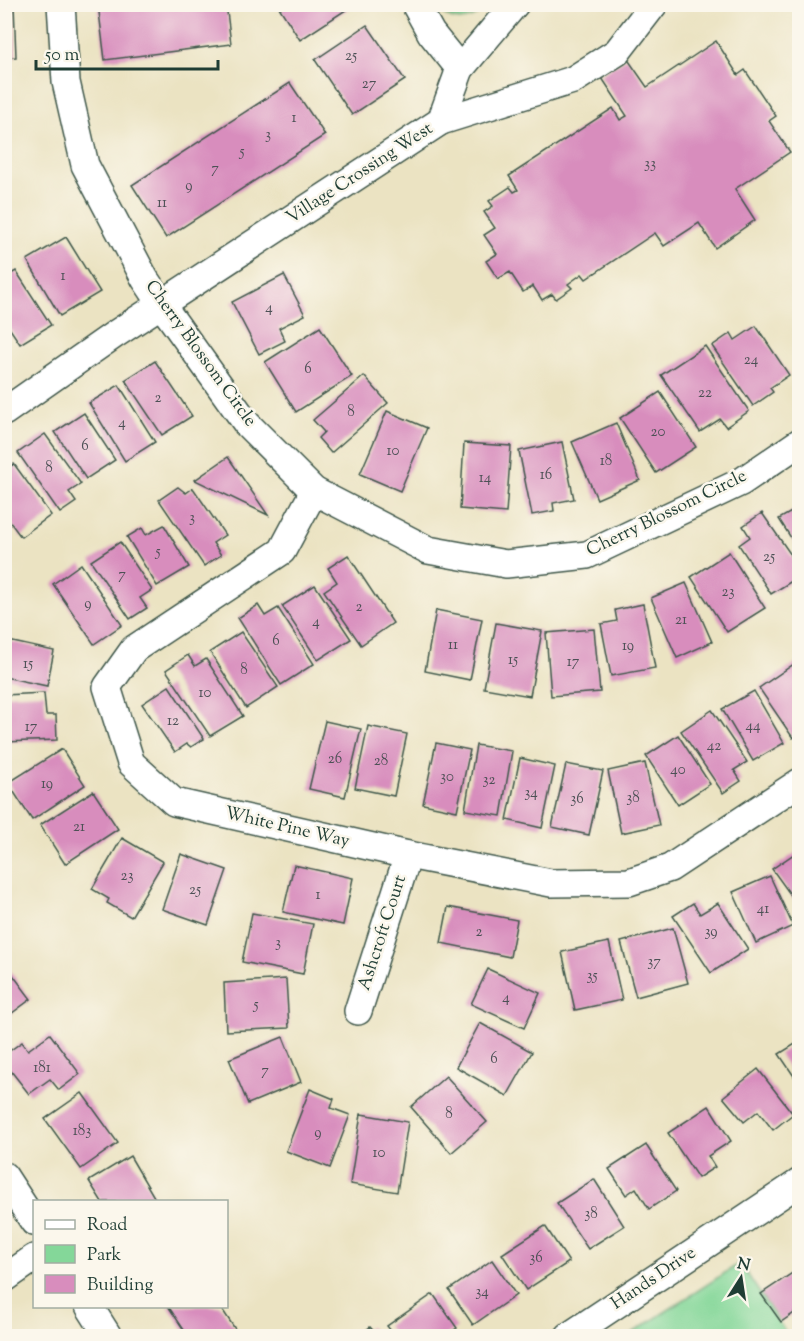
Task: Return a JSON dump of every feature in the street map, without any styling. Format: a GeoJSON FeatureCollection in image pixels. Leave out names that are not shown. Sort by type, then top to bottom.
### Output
{"type":"FeatureCollection","features":[{"type":"Feature","properties":{"kind":"street","name":"Cherry Blossom Circle"},"geometry":{"type":"LineString","coordinates":[[61,4],[66,82],[85,165],[145,279],[162,305],[247,424],[314,491],[428,550],[506,564],[586,555],[741,482],[800,442]]}},
{"type":"Feature","properties":{"kind":"street"},"geometry":{"type":"LineString","coordinates":[[415,4],[431,33],[460,69]]}},
{"type":"Feature","properties":{"kind":"street","name":"Village Crossing West"},"geometry":{"type":"LineString","coordinates":[[4,412],[441,121],[460,69],[515,4]]}},
{"type":"Feature","properties":{"kind":"street"},"geometry":{"type":"LineString","coordinates":[[441,121],[573,80],[617,52],[654,4]]}},
{"type":"Feature","properties":{"kind":"street","name":"White Pine Way"},"geometry":{"type":"LineString","coordinates":[[314,491],[282,551],[134,649],[107,687],[131,763],[174,802],[408,855],[551,883],[629,882],[670,868],[800,782]]}},
{"type":"Feature","properties":{"kind":"street","name":"Ashcroft Court"},"geometry":{"type":"LineString","coordinates":[[358,1011],[408,855]]}},
{"type":"Feature","properties":{"kind":"street"},"geometry":{"type":"LineString","coordinates":[[4,1176],[33,1220]]}},
{"type":"Feature","properties":{"kind":"street","name":"Hands Drive"},"geometry":{"type":"LineString","coordinates":[[569,1336],[800,1182]]}},
{"type":"Feature","properties":{"kind":"street"},"geometry":{"type":"LineString","coordinates":[[4,1279],[33,1259]]}},
{"type":"Feature","properties":{"kind":"street"},"geometry":{"type":"LineString","coordinates":[[90,1308],[108,1336]]}},
{"type":"Feature","properties":{"kind":"green space"},"geometry":{"type":"Polygon","coordinates":[[[436,5],[490,5],[477,15],[463,20],[449,17],[436,5]]]}},
{"type":"Feature","properties":{"kind":"green space"},"geometry":{"type":"Polygon","coordinates":[[[740,1263],[788,1336],[628,1336],[740,1263]]]}},
{"type":"Feature","properties":{"kind":"building"},"geometry":{"type":"Polygon","coordinates":[[[4,4],[14,4],[16,57],[4,58],[4,4]]]}},
{"type":"Feature","properties":{"kind":"building"},"geometry":{"type":"Polygon","coordinates":[[[98,4],[226,4],[231,44],[105,60],[98,4]]]}},
{"type":"Feature","properties":{"kind":"building"},"geometry":{"type":"Polygon","coordinates":[[[277,4],[355,4],[300,40],[277,4]]]}},
{"type":"Feature","properties":{"kind":"building"},"geometry":{"type":"Polygon","coordinates":[[[367,25],[405,80],[352,115],[315,60],[367,25]]]}},
{"type":"Feature","properties":{"kind":"building"},"geometry":{"type":"Polygon","coordinates":[[[716,41],[738,75],[745,70],[776,116],[769,121],[790,152],[735,189],[755,220],[715,248],[699,223],[664,246],[655,233],[586,279],[582,274],[568,284],[572,288],[556,299],[552,294],[542,300],[533,286],[523,292],[510,272],[498,279],[486,261],[497,254],[484,235],[495,228],[484,212],[493,206],[489,201],[510,187],[514,192],[518,190],[509,176],[613,108],[620,120],[627,116],[600,75],[627,58],[647,87],[716,41]]]}},
{"type":"Feature","properties":{"kind":"building"},"geometry":{"type":"Polygon","coordinates":[[[290,83],[325,135],[166,238],[132,185],[290,83]]]}},
{"type":"Feature","properties":{"kind":"building"},"geometry":{"type":"Polygon","coordinates":[[[66,237],[100,292],[60,316],[27,260],[66,237]]]}},
{"type":"Feature","properties":{"kind":"building"},"geometry":{"type":"Polygon","coordinates":[[[16,271],[51,325],[20,344],[4,320],[4,278],[16,271]]]}},
{"type":"Feature","properties":{"kind":"building"},"geometry":{"type":"Polygon","coordinates":[[[284,275],[305,315],[279,328],[285,341],[259,354],[232,302],[284,275]]]}},
{"type":"Feature","properties":{"kind":"building"},"geometry":{"type":"Polygon","coordinates":[[[756,326],[789,375],[770,388],[773,392],[753,406],[712,346],[731,333],[735,340],[756,326]]]}},
{"type":"Feature","properties":{"kind":"building"},"geometry":{"type":"Polygon","coordinates":[[[320,327],[352,376],[296,412],[265,362],[320,327]]]}},
{"type":"Feature","properties":{"kind":"building"},"geometry":{"type":"Polygon","coordinates":[[[705,346],[749,411],[726,427],[720,419],[700,432],[661,375],[705,346]]]}},
{"type":"Feature","properties":{"kind":"building"},"geometry":{"type":"Polygon","coordinates":[[[155,361],[192,416],[162,435],[125,380],[155,361]]]}},
{"type":"Feature","properties":{"kind":"building"},"geometry":{"type":"Polygon","coordinates":[[[364,376],[388,403],[331,453],[318,438],[324,432],[313,420],[364,376]]]}},
{"type":"Feature","properties":{"kind":"building"},"geometry":{"type":"Polygon","coordinates":[[[119,385],[155,442],[125,461],[89,403],[119,385]]]}},
{"type":"Feature","properties":{"kind":"building"},"geometry":{"type":"Polygon","coordinates":[[[660,392],[696,447],[656,473],[620,418],[660,392]]]}},
{"type":"Feature","properties":{"kind":"building"},"geometry":{"type":"Polygon","coordinates":[[[387,411],[427,428],[400,491],[360,474],[387,411]]]}},
{"type":"Feature","properties":{"kind":"building"},"geometry":{"type":"Polygon","coordinates":[[[84,413],[115,460],[86,479],[55,432],[84,413]]]}},
{"type":"Feature","properties":{"kind":"building"},"geometry":{"type":"Polygon","coordinates":[[[616,423],[640,480],[597,499],[572,442],[616,423]]]}},
{"type":"Feature","properties":{"kind":"building"},"geometry":{"type":"Polygon","coordinates":[[[45,434],[81,484],[69,492],[76,502],[60,513],[18,453],[45,434]]]}},
{"type":"Feature","properties":{"kind":"building"},"geometry":{"type":"Polygon","coordinates":[[[562,442],[574,499],[553,503],[554,511],[532,515],[519,451],[562,442]]]}},
{"type":"Feature","properties":{"kind":"building"},"geometry":{"type":"Polygon","coordinates":[[[464,443],[511,446],[506,513],[460,509],[464,443]]]}},
{"type":"Feature","properties":{"kind":"building"},"geometry":{"type":"Polygon","coordinates":[[[228,457],[268,515],[195,480],[228,457]]]}},
{"type":"Feature","properties":{"kind":"building"},"geometry":{"type":"Polygon","coordinates":[[[14,464],[51,515],[21,537],[4,514],[4,471],[14,464]]]}},
{"type":"Feature","properties":{"kind":"building"},"geometry":{"type":"Polygon","coordinates":[[[178,487],[186,493],[193,488],[225,535],[213,543],[221,555],[204,566],[159,500],[178,487]]]}},
{"type":"Feature","properties":{"kind":"building"},"geometry":{"type":"Polygon","coordinates":[[[800,507],[800,552],[779,519],[800,507]]]}},
{"type":"Feature","properties":{"kind":"building"},"geometry":{"type":"Polygon","coordinates":[[[762,513],[800,568],[800,576],[771,594],[739,545],[750,537],[743,526],[762,513]]]}},
{"type":"Feature","properties":{"kind":"building"},"geometry":{"type":"Polygon","coordinates":[[[164,525],[189,567],[157,586],[127,537],[142,528],[146,535],[164,525]]]}},
{"type":"Feature","properties":{"kind":"building"},"geometry":{"type":"Polygon","coordinates":[[[120,542],[152,590],[140,598],[147,608],[130,619],[91,561],[120,542]]]}},
{"type":"Feature","properties":{"kind":"building"},"geometry":{"type":"Polygon","coordinates":[[[729,552],[765,608],[727,632],[691,577],[729,552]]]}},
{"type":"Feature","properties":{"kind":"building"},"geometry":{"type":"Polygon","coordinates":[[[348,555],[393,623],[361,645],[324,591],[337,582],[328,568],[348,555]]]}},
{"type":"Feature","properties":{"kind":"building"},"geometry":{"type":"Polygon","coordinates":[[[81,564],[122,625],[94,644],[53,584],[81,564]]]}},
{"type":"Feature","properties":{"kind":"building"},"geometry":{"type":"Polygon","coordinates":[[[686,583],[712,642],[677,658],[651,598],[686,583]]]}},
{"type":"Feature","properties":{"kind":"building"},"geometry":{"type":"Polygon","coordinates":[[[315,585],[351,639],[318,660],[282,606],[315,585]]]}},
{"type":"Feature","properties":{"kind":"building"},"geometry":{"type":"Polygon","coordinates":[[[643,604],[655,668],[611,676],[601,624],[617,621],[615,610],[643,604]]]}},
{"type":"Feature","properties":{"kind":"building"},"geometry":{"type":"Polygon","coordinates":[[[258,605],[265,616],[278,608],[314,664],[281,685],[238,618],[258,605]]]}},
{"type":"Feature","properties":{"kind":"building"},"geometry":{"type":"Polygon","coordinates":[[[436,610],[482,619],[470,680],[425,671],[436,610]]]}},
{"type":"Feature","properties":{"kind":"building"},"geometry":{"type":"Polygon","coordinates":[[[496,623],[542,631],[530,696],[484,688],[496,623]]]}},
{"type":"Feature","properties":{"kind":"building"},"geometry":{"type":"Polygon","coordinates":[[[594,629],[600,692],[551,696],[546,633],[594,629]]]}},
{"type":"Feature","properties":{"kind":"building"},"geometry":{"type":"Polygon","coordinates":[[[241,632],[278,687],[246,708],[210,652],[241,632]]]}},
{"type":"Feature","properties":{"kind":"building"},"geometry":{"type":"Polygon","coordinates":[[[4,640],[54,651],[47,686],[4,677],[4,640]]]}},
{"type":"Feature","properties":{"kind":"building"},"geometry":{"type":"Polygon","coordinates":[[[188,655],[195,666],[206,659],[243,716],[210,736],[166,670],[188,655]]]}},
{"type":"Feature","properties":{"kind":"building"},"geometry":{"type":"Polygon","coordinates":[[[797,662],[800,734],[793,738],[759,688],[797,662]]]}},
{"type":"Feature","properties":{"kind":"building"},"geometry":{"type":"Polygon","coordinates":[[[169,686],[204,739],[191,747],[187,744],[175,752],[142,704],[169,686]]]}},
{"type":"Feature","properties":{"kind":"building"},"geometry":{"type":"Polygon","coordinates":[[[754,691],[784,743],[753,761],[722,709],[754,691]]]}},
{"type":"Feature","properties":{"kind":"building"},"geometry":{"type":"Polygon","coordinates":[[[44,693],[46,715],[56,715],[57,740],[4,742],[4,695],[44,693]]]}},
{"type":"Feature","properties":{"kind":"building"},"geometry":{"type":"Polygon","coordinates":[[[712,710],[747,762],[734,770],[741,781],[723,793],[681,731],[712,710]]]}},
{"type":"Feature","properties":{"kind":"building"},"geometry":{"type":"Polygon","coordinates":[[[325,721],[361,729],[345,797],[309,789],[325,721]]]}},
{"type":"Feature","properties":{"kind":"building"},"geometry":{"type":"Polygon","coordinates":[[[368,726],[407,734],[394,796],[355,788],[368,726]]]}},
{"type":"Feature","properties":{"kind":"building"},"geometry":{"type":"Polygon","coordinates":[[[678,735],[710,784],[678,805],[646,756],[678,735]]]}},
{"type":"Feature","properties":{"kind":"building"},"geometry":{"type":"Polygon","coordinates":[[[436,743],[470,750],[457,811],[423,804],[436,743]]]}},
{"type":"Feature","properties":{"kind":"building"},"geometry":{"type":"Polygon","coordinates":[[[476,745],[512,751],[501,816],[465,810],[476,745]]]}},
{"type":"Feature","properties":{"kind":"building"},"geometry":{"type":"Polygon","coordinates":[[[62,749],[85,785],[32,820],[8,783],[62,749]]]}},
{"type":"Feature","properties":{"kind":"building"},"geometry":{"type":"Polygon","coordinates":[[[520,758],[555,766],[542,828],[507,820],[520,758]]]}},
{"type":"Feature","properties":{"kind":"building"},"geometry":{"type":"Polygon","coordinates":[[[645,763],[659,825],[621,833],[608,771],[645,763]]]}},
{"type":"Feature","properties":{"kind":"building"},"geometry":{"type":"Polygon","coordinates":[[[566,764],[603,771],[589,835],[552,827],[566,764]]]}},
{"type":"Feature","properties":{"kind":"building"},"geometry":{"type":"Polygon","coordinates":[[[93,791],[118,829],[65,864],[40,825],[93,791]]]}},
{"type":"Feature","properties":{"kind":"building"},"geometry":{"type":"Polygon","coordinates":[[[122,838],[163,862],[131,917],[107,903],[109,899],[92,889],[122,838]]]}},
{"type":"Feature","properties":{"kind":"building"},"geometry":{"type":"Polygon","coordinates":[[[800,850],[800,908],[772,869],[800,850]]]}},
{"type":"Feature","properties":{"kind":"building"},"geometry":{"type":"Polygon","coordinates":[[[181,854],[227,870],[208,925],[162,909],[181,854]]]}},
{"type":"Feature","properties":{"kind":"building"},"geometry":{"type":"Polygon","coordinates":[[[294,865],[353,878],[343,925],[283,912],[294,865]]]}},
{"type":"Feature","properties":{"kind":"building"},"geometry":{"type":"Polygon","coordinates":[[[770,876],[793,926],[756,943],[733,892],[770,876]]]}},
{"type":"Feature","properties":{"kind":"building"},"geometry":{"type":"Polygon","coordinates":[[[693,903],[700,914],[718,903],[748,949],[711,973],[673,916],[693,903]]]}},
{"type":"Feature","properties":{"kind":"building"},"geometry":{"type":"Polygon","coordinates":[[[448,907],[517,920],[510,957],[441,943],[448,907]]]}},
{"type":"Feature","properties":{"kind":"building"},"geometry":{"type":"Polygon","coordinates":[[[252,913],[313,924],[303,974],[242,962],[252,913]]]}},
{"type":"Feature","properties":{"kind":"building"},"geometry":{"type":"Polygon","coordinates":[[[673,928],[688,983],[636,997],[621,942],[673,928]]]}},
{"type":"Feature","properties":{"kind":"building"},"geometry":{"type":"Polygon","coordinates":[[[609,942],[622,1000],[575,1010],[562,952],[609,942]]]}},
{"type":"Feature","properties":{"kind":"building"},"geometry":{"type":"Polygon","coordinates":[[[4,963],[31,999],[4,1019],[4,963]]]}},
{"type":"Feature","properties":{"kind":"building"},"geometry":{"type":"Polygon","coordinates":[[[488,969],[540,993],[524,1028],[471,1004],[488,969]]]}},
{"type":"Feature","properties":{"kind":"building"},"geometry":{"type":"Polygon","coordinates":[[[286,979],[289,1028],[226,1031],[224,983],[286,979]]]}},
{"type":"Feature","properties":{"kind":"building"},"geometry":{"type":"Polygon","coordinates":[[[480,1023],[532,1052],[507,1096],[456,1067],[480,1023]]]}},
{"type":"Feature","properties":{"kind":"building"},"geometry":{"type":"Polygon","coordinates":[[[50,1034],[80,1074],[59,1090],[50,1079],[29,1094],[4,1062],[4,1055],[22,1042],[28,1050],[50,1034]]]}},
{"type":"Feature","properties":{"kind":"building"},"geometry":{"type":"Polygon","coordinates":[[[283,1037],[301,1082],[248,1104],[229,1059],[283,1037]]]}},
{"type":"Feature","properties":{"kind":"building"},"geometry":{"type":"Polygon","coordinates":[[[800,1041],[800,1085],[779,1054],[800,1041]]]}},
{"type":"Feature","properties":{"kind":"building"},"geometry":{"type":"Polygon","coordinates":[[[758,1069],[793,1114],[773,1130],[758,1111],[744,1122],[723,1097],[758,1069]]]}},
{"type":"Feature","properties":{"kind":"building"},"geometry":{"type":"Polygon","coordinates":[[[446,1076],[487,1122],[451,1153],[411,1107],[446,1076]]]}},
{"type":"Feature","properties":{"kind":"building"},"geometry":{"type":"Polygon","coordinates":[[[310,1089],[334,1099],[331,1108],[350,1115],[330,1168],[286,1151],[310,1089]]]}},
{"type":"Feature","properties":{"kind":"building"},"geometry":{"type":"Polygon","coordinates":[[[82,1093],[118,1143],[81,1169],[45,1119],[82,1093]]]}},
{"type":"Feature","properties":{"kind":"building"},"geometry":{"type":"Polygon","coordinates":[[[709,1106],[731,1141],[708,1156],[715,1167],[698,1178],[668,1133],[709,1106]]]}},
{"type":"Feature","properties":{"kind":"building"},"geometry":{"type":"Polygon","coordinates":[[[361,1114],[408,1122],[397,1192],[350,1184],[361,1114]]]}},
{"type":"Feature","properties":{"kind":"building"},"geometry":{"type":"Polygon","coordinates":[[[646,1145],[676,1191],[649,1209],[636,1188],[626,1195],[609,1169],[646,1145]]]}},
{"type":"Feature","properties":{"kind":"building"},"geometry":{"type":"Polygon","coordinates":[[[130,1156],[156,1200],[101,1200],[89,1181],[130,1156]]]}},
{"type":"Feature","properties":{"kind":"building"},"geometry":{"type":"Polygon","coordinates":[[[594,1179],[624,1226],[588,1249],[557,1203],[594,1179]]]}},
{"type":"Feature","properties":{"kind":"building"},"geometry":{"type":"Polygon","coordinates":[[[545,1226],[569,1262],[526,1290],[502,1254],[545,1226]]]}},
{"type":"Feature","properties":{"kind":"building"},"geometry":{"type":"Polygon","coordinates":[[[492,1260],[516,1295],[473,1325],[449,1290],[492,1260]]]}},
{"type":"Feature","properties":{"kind":"building"},"geometry":{"type":"Polygon","coordinates":[[[800,1268],[800,1309],[781,1322],[761,1294],[800,1268]]]}},
{"type":"Feature","properties":{"kind":"building"},"geometry":{"type":"Polygon","coordinates":[[[433,1294],[457,1328],[445,1336],[395,1336],[387,1326],[433,1294]]]}},
{"type":"Feature","properties":{"kind":"building"},"geometry":{"type":"Polygon","coordinates":[[[169,1308],[221,1308],[239,1335],[188,1336],[169,1308]]]}},
{"type":"Feature","properties":{"kind":"building"},"geometry":{"type":"Polygon","coordinates":[[[370,1327],[378,1336],[358,1336],[370,1327]]]}}]}
